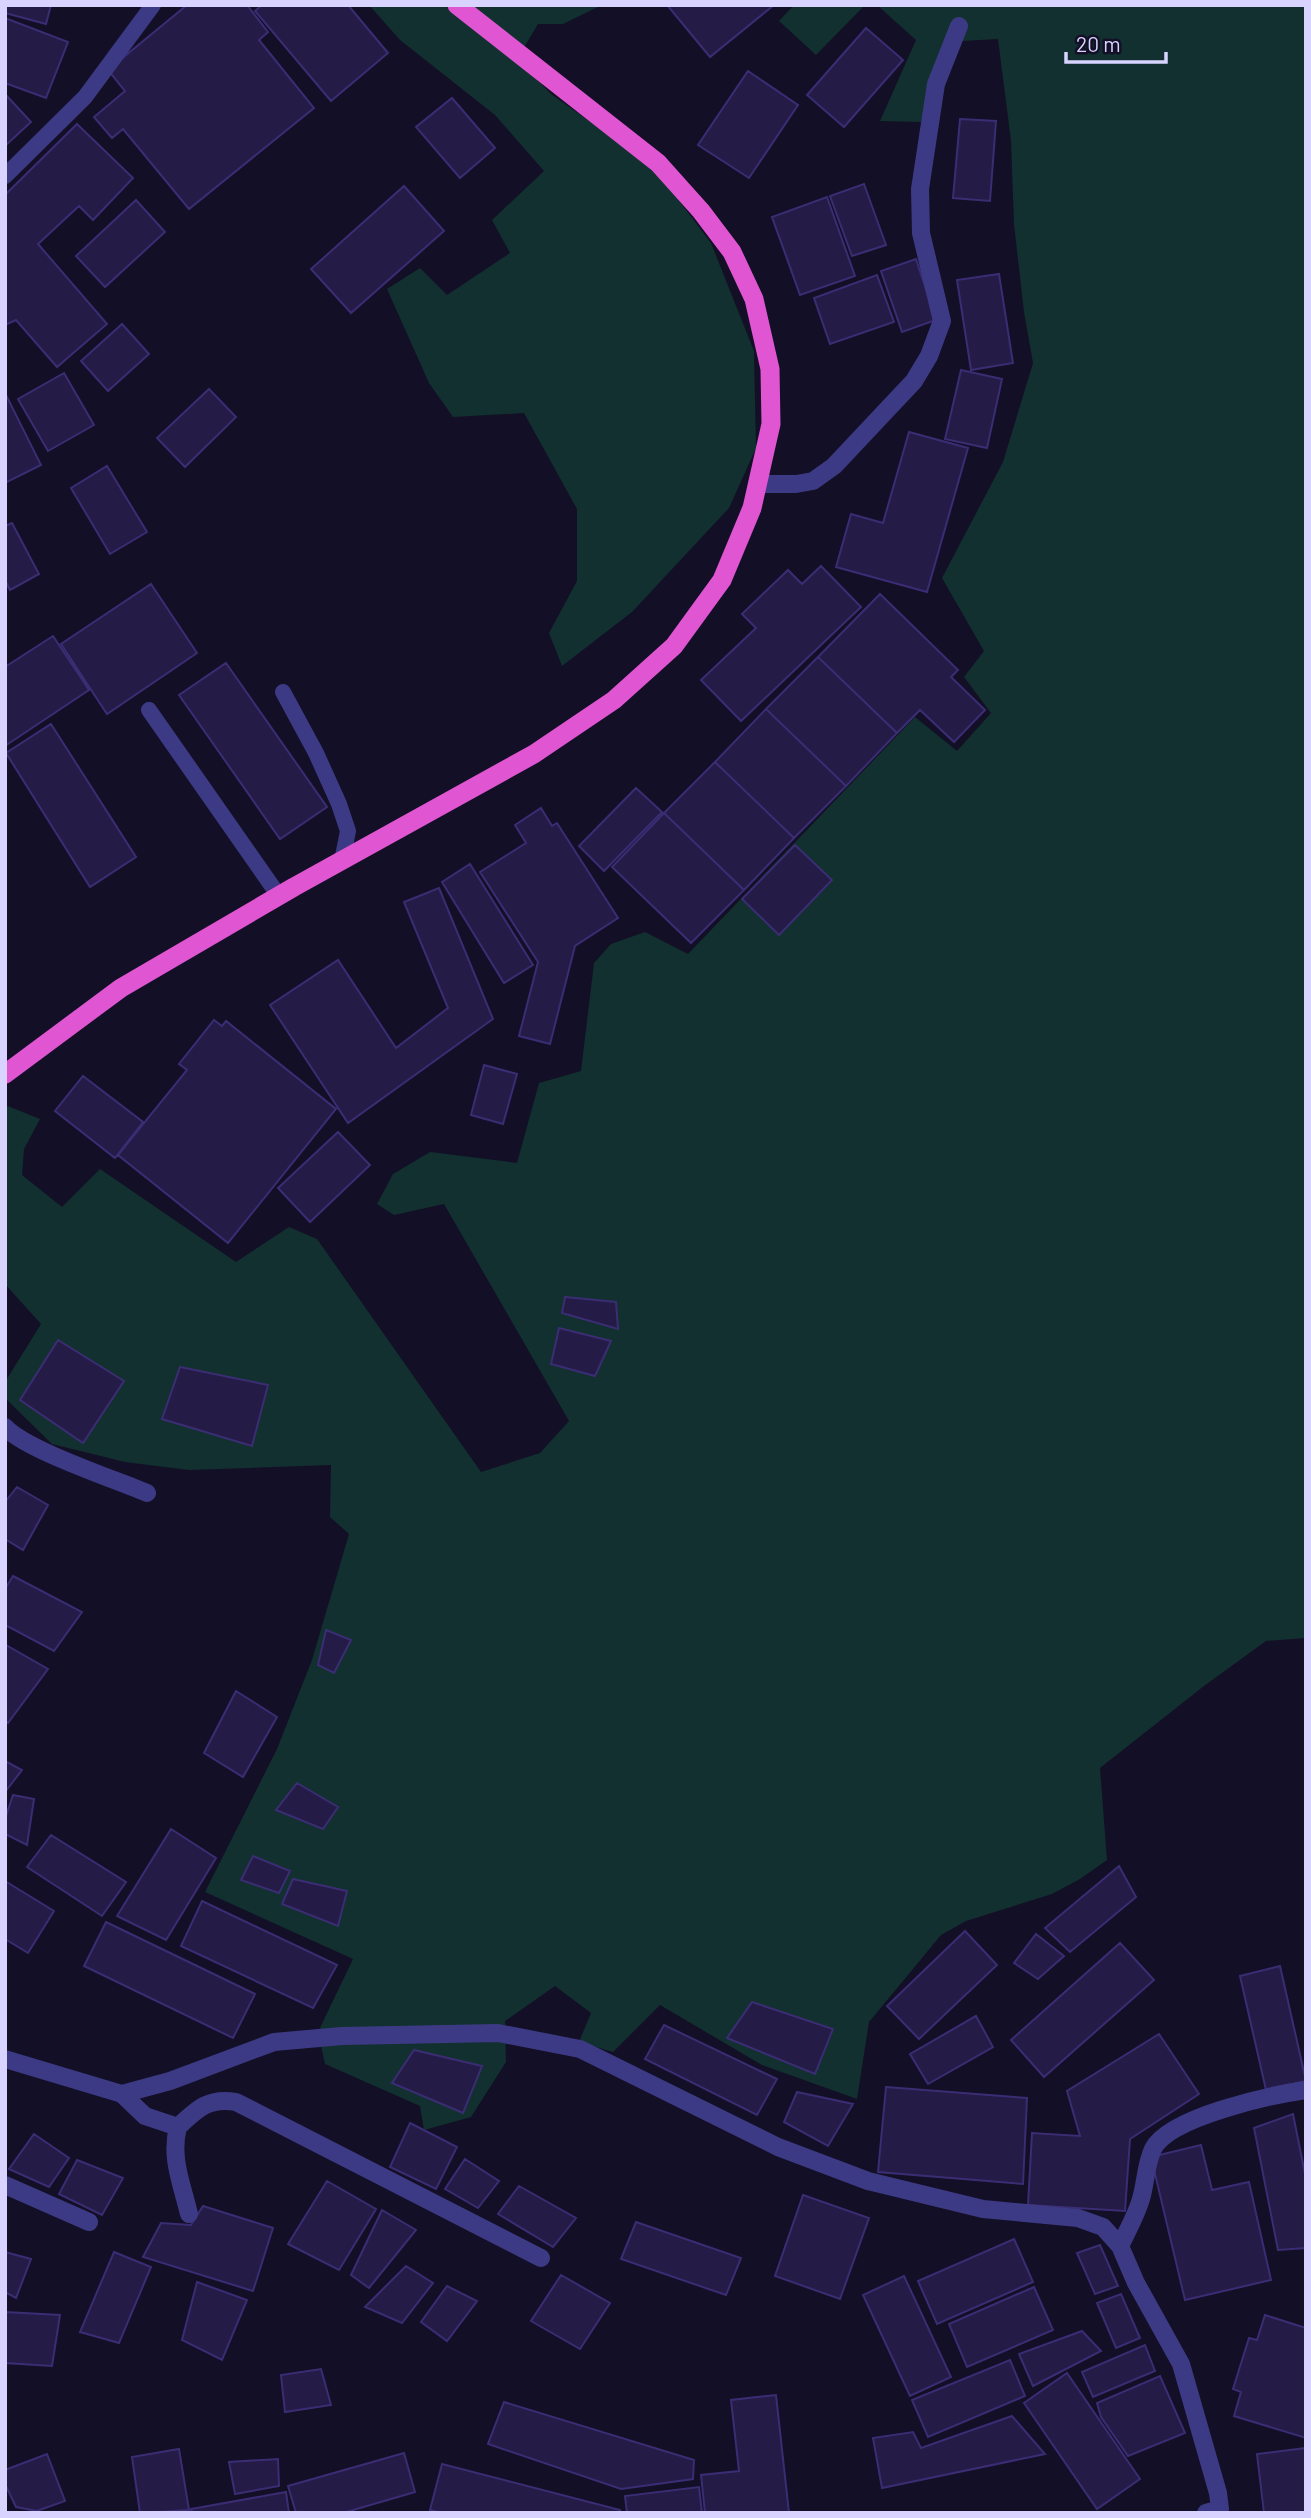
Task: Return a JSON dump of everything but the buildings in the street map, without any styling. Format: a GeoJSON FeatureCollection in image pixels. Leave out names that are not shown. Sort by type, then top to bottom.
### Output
{"type":"FeatureCollection","features":[{"type":"Feature","properties":{"kind":"highway"},"geometry":{"type":"LineString","coordinates":[[5,1074],[121,988],[279,895],[534,754],[614,700],[674,646],[722,580],[752,508],[771,424],[770,369],[754,299],[732,252],[701,211],[658,163],[457,5]]}},
{"type":"Feature","properties":{"kind":"street"},"geometry":{"type":"LineString","coordinates":[[757,484],[813,481],[834,466],[915,381],[929,356],[942,321],[921,233],[920,189],[936,84],[959,26]]}},
{"type":"Feature","properties":{"kind":"street"},"geometry":{"type":"LineString","coordinates":[[5,1427],[51,1454],[146,1493]]}},
{"type":"Feature","properties":{"kind":"street"},"geometry":{"type":"LineString","coordinates":[[122,2094],[170,2081],[274,2042],[342,2036],[498,2033],[580,2049],[778,2147],[868,2181],[983,2209],[1077,2218],[1103,2227],[1120,2246],[1136,2283],[1181,2364],[1218,2493],[1217,2512]]}},
{"type":"Feature","properties":{"kind":"street"},"geometry":{"type":"LineString","coordinates":[[5,2059],[122,2094],[145,2116],[178,2127]]}},
{"type":"Feature","properties":{"kind":"street"},"geometry":{"type":"LineString","coordinates":[[1120,2246],[1141,2201],[1146,2168],[1154,2147],[1168,2134],[1199,2117],[1280,2094],[1306,2090]]}},
{"type":"Feature","properties":{"kind":"street"},"geometry":{"type":"LineString","coordinates":[[189,2214],[175,2161],[178,2127],[196,2110],[221,2099],[236,2102],[541,2258]]}},
{"type":"Feature","properties":{"kind":"street"},"geometry":{"type":"LineString","coordinates":[[5,2185],[89,2222]]}},
{"type":"Feature","properties":{"kind":"lane"},"geometry":{"type":"LineString","coordinates":[[5,177],[85,97],[153,5]]}},
{"type":"Feature","properties":{"kind":"lane"},"geometry":{"type":"LineString","coordinates":[[282,692],[316,753],[339,804],[348,831],[342,861]]}},
{"type":"Feature","properties":{"kind":"lane"},"geometry":{"type":"LineString","coordinates":[[149,710],[279,895]]}},
{"type":"Feature","properties":{"kind":"green space"},"geometry":{"type":"Polygon","coordinates":[[[369,5],[602,5],[563,24],[538,24],[517,59],[551,94],[653,166],[711,243],[754,351],[756,448],[729,508],[632,612],[562,666],[549,633],[577,581],[577,509],[524,413],[453,417],[429,383],[387,289],[420,268],[447,295],[510,253],[492,220],[544,171],[495,115],[400,40],[369,5]]]}},
{"type":"Feature","properties":{"kind":"green space"},"geometry":{"type":"Polygon","coordinates":[[[794,5],[865,5],[816,55],[779,21],[794,5]]]}},
{"type":"Feature","properties":{"kind":"green space"},"geometry":{"type":"Polygon","coordinates":[[[877,5],[1306,5],[1306,1638],[1266,1641],[1100,1768],[1107,1860],[1052,1894],[966,1921],[941,1935],[869,2022],[857,2099],[762,2065],[660,2005],[613,2052],[579,2042],[591,2013],[555,1986],[505,2021],[506,2062],[471,2117],[424,2130],[420,2106],[325,2064],[318,2032],[353,1959],[205,1892],[277,1749],[312,1660],[349,1534],[330,1517],[331,1465],[189,1470],[125,1462],[52,1444],[5,1398],[5,1382],[41,1324],[5,1284],[5,1105],[40,1119],[24,1149],[22,1175],[62,1207],[100,1169],[236,1262],[289,1227],[317,1239],[481,1472],[540,1453],[569,1421],[444,1204],[394,1215],[377,1204],[393,1174],[430,1152],[517,1163],[539,1083],[581,1071],[594,963],[611,944],[645,932],[688,954],[915,717],[957,751],[991,713],[964,677],[984,651],[942,578],[1003,462],[1033,363],[1014,224],[1011,141],[998,39],[944,42],[921,122],[880,121],[916,40],[877,5]]]}}]}
